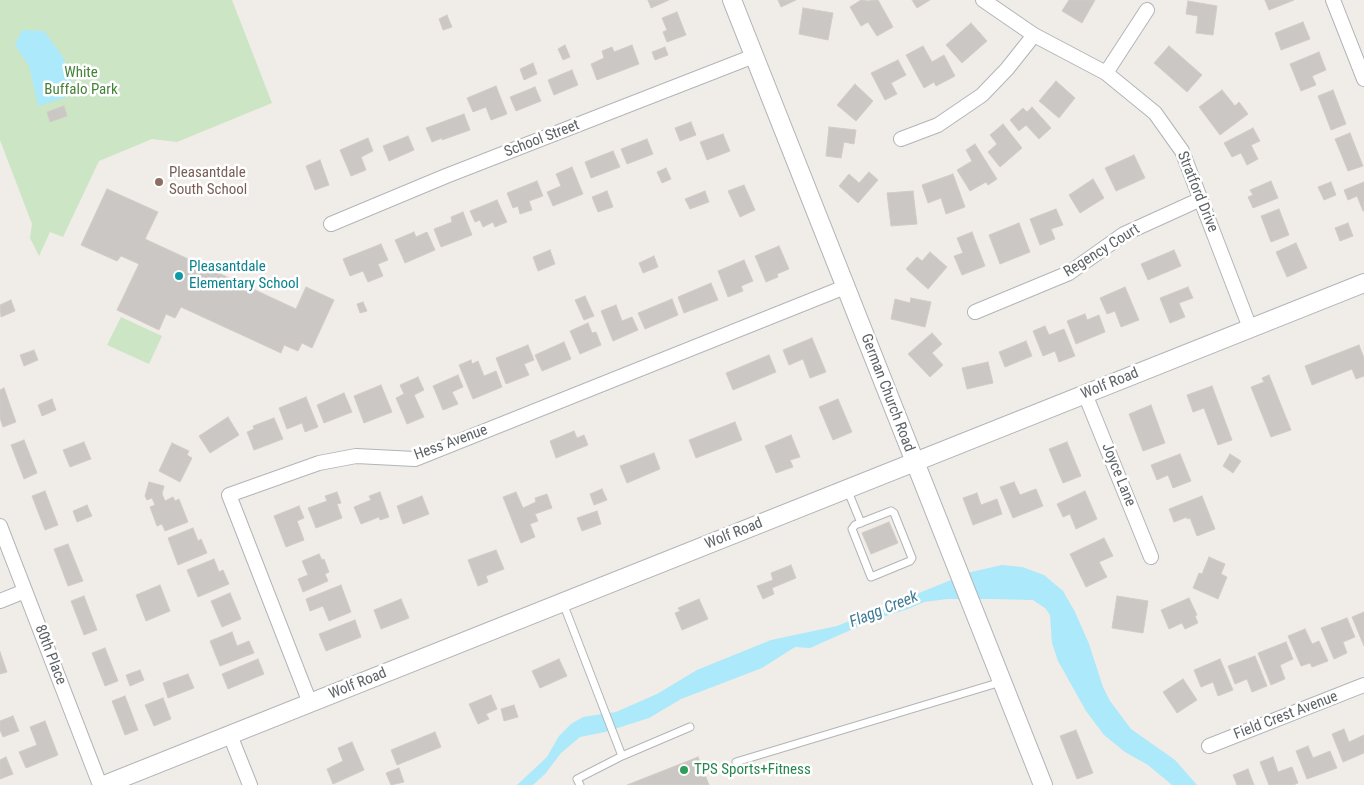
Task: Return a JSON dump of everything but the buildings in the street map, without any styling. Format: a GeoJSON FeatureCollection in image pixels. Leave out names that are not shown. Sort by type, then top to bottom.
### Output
{"type":"FeatureCollection","features":[{"type":"Feature","properties":{"kind":"street","name":"German Church Road"},"geometry":{"type":"LineString","coordinates":[[732,0],[1042,785]]}},
{"type":"Feature","properties":{"kind":"street","name":"Stratford Drive"},"geometry":{"type":"LineString","coordinates":[[983,0],[1034,35],[1106,73],[1155,113],[1182,151],[1250,328]]}},
{"type":"Feature","properties":{"kind":"street"},"geometry":{"type":"LineString","coordinates":[[1333,0],[1364,79]]}},
{"type":"Feature","properties":{"kind":"street"},"geometry":{"type":"LineString","coordinates":[[1106,73],[1147,10]]}},
{"type":"Feature","properties":{"kind":"street"},"geometry":{"type":"LineString","coordinates":[[901,139],[938,125],[982,95],[1007,69],[1034,35]]}},
{"type":"Feature","properties":{"kind":"street","name":"School Street"},"geometry":{"type":"LineString","coordinates":[[331,224],[446,176],[754,56]]}},
{"type":"Feature","properties":{"kind":"street","name":"Regency Court"},"geometry":{"type":"LineString","coordinates":[[976,312],[1069,273],[1124,234],[1201,199]]}},
{"type":"Feature","properties":{"kind":"street","name":"Wolf Road"},"geometry":{"type":"LineString","coordinates":[[104,785],[1364,283]]}},
{"type":"Feature","properties":{"kind":"street","name":"Hess Avenue"},"geometry":{"type":"LineString","coordinates":[[310,703],[229,496],[319,463],[356,456],[415,459],[845,287]]}},
{"type":"Feature","properties":{"kind":"street","name":"Joyce Lane"},"geometry":{"type":"LineString","coordinates":[[1085,394],[1151,557]]}},
{"type":"Feature","properties":{"kind":"street","name":"80th Place"},"geometry":{"type":"LineString","coordinates":[[0,526],[100,785]]}},
{"type":"Feature","properties":{"kind":"street"},"geometry":{"type":"LineString","coordinates":[[0,602],[26,591]]}},
{"type":"Feature","properties":{"kind":"street","name":"Field Crest Avenue"},"geometry":{"type":"LineString","coordinates":[[1208,746],[1364,685]]}},
{"type":"Feature","properties":{"kind":"street"},"geometry":{"type":"LineString","coordinates":[[230,735],[250,785]]}},
{"type":"Feature","properties":{"kind":"lane"},"geometry":{"type":"LineString","coordinates":[[846,489],[858,524]]}},
{"type":"Feature","properties":{"kind":"lane"},"geometry":{"type":"LineString","coordinates":[[891,511],[894,513],[912,558],[910,561],[871,577],[852,529],[858,524],[891,511]]}},
{"type":"Feature","properties":{"kind":"lane"},"geometry":{"type":"LineString","coordinates":[[562,602],[622,756]]}},
{"type":"Feature","properties":{"kind":"lane"},"geometry":{"type":"LineString","coordinates":[[736,762],[1001,682]]}},
{"type":"Feature","properties":{"kind":"lane"},"geometry":{"type":"LineString","coordinates":[[580,785],[577,779],[622,756],[690,727]]}},
{"type":"Feature","properties":{"kind":"green space","name":"White Buffalo Park"},"geometry":{"type":"Polygon","coordinates":[[[0,0],[232,0],[272,103],[177,142],[152,139],[99,161],[63,237],[50,232],[39,256],[30,238],[32,224],[0,140],[0,0]]]}},
{"type":"Feature","properties":{"kind":"green space"},"geometry":{"type":"Polygon","coordinates":[[[121,317],[162,336],[149,364],[107,345],[121,317]]]}},
{"type":"Feature","properties":{"kind":"water"},"geometry":{"type":"Polygon","coordinates":[[[22,30],[44,31],[63,57],[74,88],[64,98],[38,106],[29,66],[15,45],[22,30]]]}},
{"type":"Feature","properties":{"kind":"water","name":"Flagg Creek"},"geometry":{"type":"Polygon","coordinates":[[[1002,565],[1022,567],[1044,575],[1063,591],[1075,612],[1089,644],[1103,687],[1110,701],[1131,729],[1175,760],[1197,785],[1172,785],[1148,765],[1125,752],[1104,735],[1086,711],[1058,661],[1052,643],[1050,615],[1045,608],[1033,600],[947,599],[924,602],[873,620],[810,648],[795,647],[762,668],[681,699],[649,718],[605,732],[580,737],[561,753],[545,774],[533,785],[517,785],[547,757],[559,736],[571,724],[583,717],[616,712],[657,694],[697,670],[771,640],[837,626],[971,572],[1002,565]]]}},
{"type":"Feature","properties":{"kind":"place","name":"Pleasantdale South School"},"geometry":{"type":"Point","coordinates":[159,182]}},
{"type":"Feature","properties":{"kind":"place","name":"Pleasantdale Elementary School"},"geometry":{"type":"Point","coordinates":[179,276]}},
{"type":"Feature","properties":{"kind":"place","name":"TPS Sports+Fitness"},"geometry":{"type":"Point","coordinates":[684,770]}}]}
